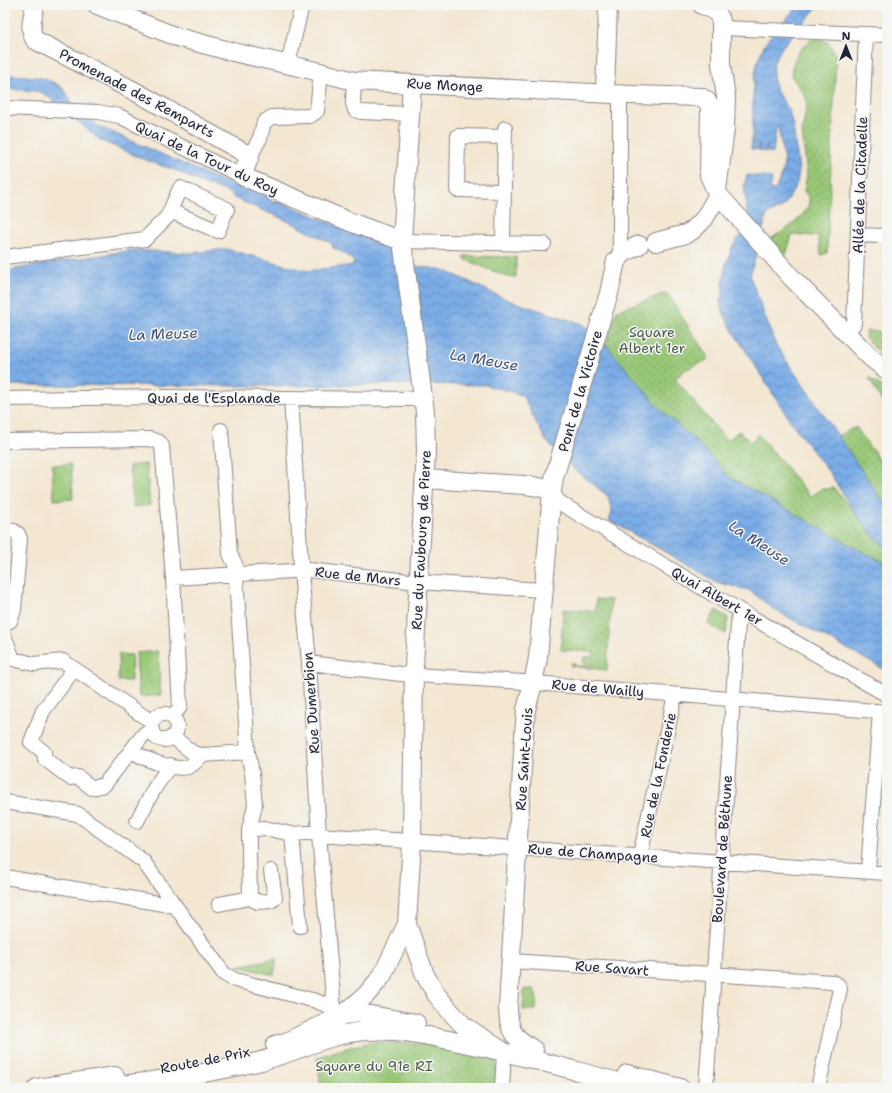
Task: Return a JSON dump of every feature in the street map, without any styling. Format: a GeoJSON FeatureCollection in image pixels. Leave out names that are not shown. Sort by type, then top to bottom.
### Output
{"type":"FeatureCollection","features":[{"type":"Feature","properties":{"kind":"main road","name":"Promenade des Remparts"},"geometry":{"type":"LineString","coordinates":[[36,5],[31,30],[32,36],[35,40],[132,89],[250,156]]}},
{"type":"Feature","properties":{"kind":"main road","name":"Rue Monge"},"geometry":{"type":"LineString","coordinates":[[97,5],[177,37],[354,81],[701,97],[707,101],[710,107],[709,175],[717,193]]}},
{"type":"Feature","properties":{"kind":"main road"},"geometry":{"type":"LineString","coordinates":[[608,5],[613,93]]}},
{"type":"Feature","properties":{"kind":"main road"},"geometry":{"type":"LineString","coordinates":[[698,226],[712,206],[717,193],[725,129],[726,98],[721,64],[722,28],[719,15],[714,10],[706,6]]}},
{"type":"Feature","properties":{"kind":"main road","name":"Rue du Faubourg de Pierre"},"geometry":{"type":"LineString","coordinates":[[407,924],[412,841],[414,675],[426,452],[425,412],[402,241],[412,84]]}},
{"type":"Feature","properties":{"kind":"main road"},"geometry":{"type":"LineString","coordinates":[[242,176],[250,156]]}},
{"type":"Feature","properties":{"kind":"main road","name":"Quai de la Tour du Roy"},"geometry":{"type":"LineString","coordinates":[[242,176],[350,222],[402,241]]}},
{"type":"Feature","properties":{"kind":"main road"},"geometry":{"type":"LineString","coordinates":[[717,193],[792,278],[870,357],[887,370]]}},
{"type":"Feature","properties":{"kind":"main road"},"geometry":{"type":"LineString","coordinates":[[656,242],[686,234],[698,226],[722,216],[735,213]]}},
{"type":"Feature","properties":{"kind":"main road","name":"Pont de la Victoire"},"geometry":{"type":"LineString","coordinates":[[560,458],[614,268],[626,248]]}},
{"type":"Feature","properties":{"kind":"main road","name":"Rue Saint-Louis"},"geometry":{"type":"LineString","coordinates":[[534,1050],[513,1035],[510,1028],[508,1008],[526,710],[538,658],[552,491],[560,458]]}},
{"type":"Feature","properties":{"kind":"main road"},"geometry":{"type":"LineString","coordinates":[[425,480],[525,485],[552,491]]}},
{"type":"Feature","properties":{"kind":"main road"},"geometry":{"type":"LineString","coordinates":[[407,924],[425,975],[436,994],[463,1025],[504,1052]]}},
{"type":"Feature","properties":{"kind":"main road","name":"Route de Prix"},"geometry":{"type":"LineString","coordinates":[[37,1088],[67,1086],[198,1064],[286,1042],[366,995],[382,976],[407,924]]}},
{"type":"Feature","properties":{"kind":"main road"},"geometry":{"type":"LineString","coordinates":[[300,1048],[337,1028],[342,1023],[339,1011]]}},
{"type":"Feature","properties":{"kind":"main road","name":"Route de Prix"},"geometry":{"type":"LineString","coordinates":[[339,1011],[359,1014],[389,1026]]}},
{"type":"Feature","properties":{"kind":"main road"},"geometry":{"type":"LineString","coordinates":[[389,1026],[483,1038],[680,1088]]}},
{"type":"Feature","properties":{"kind":"main road"},"geometry":{"type":"LineString","coordinates":[[389,1026],[504,1052],[641,1088]]}},
{"type":"Feature","properties":{"kind":"main road","name":"Route de Prix"},"geometry":{"type":"LineString","coordinates":[[100,1088],[198,1075],[262,1061],[343,1035],[389,1026]]}},
{"type":"Feature","properties":{"kind":"street"},"geometry":{"type":"LineString","coordinates":[[288,64],[302,5]]}},
{"type":"Feature","properties":{"kind":"street"},"geometry":{"type":"LineString","coordinates":[[722,28],[887,35]]}},
{"type":"Feature","properties":{"kind":"street","name":"Allée de la Citadelle"},"geometry":{"type":"LineString","coordinates":[[846,332],[854,324],[866,34]]}},
{"type":"Feature","properties":{"kind":"street"},"geometry":{"type":"LineString","coordinates":[[250,156],[260,138],[264,122],[272,117],[310,116],[317,110],[321,72]]}},
{"type":"Feature","properties":{"kind":"street"},"geometry":{"type":"LineString","coordinates":[[354,81],[353,104],[355,110],[361,112],[410,114]]}},
{"type":"Feature","properties":{"kind":"street"},"geometry":{"type":"LineString","coordinates":[[613,93],[620,112],[626,248]]}},
{"type":"Feature","properties":{"kind":"street","name":"Quai de la Tour du Roy"},"geometry":{"type":"LineString","coordinates":[[5,108],[98,112],[119,116],[242,176]]}},
{"type":"Feature","properties":{"kind":"street"},"geometry":{"type":"LineString","coordinates":[[503,243],[504,191],[505,133],[458,136],[456,190],[504,191]]}},
{"type":"Feature","properties":{"kind":"street"},"geometry":{"type":"LineString","coordinates":[[5,257],[145,239],[163,221],[170,211],[180,188],[227,209],[218,231],[170,211]]}},
{"type":"Feature","properties":{"kind":"street"},"geometry":{"type":"LineString","coordinates":[[858,235],[883,236],[887,233]]}},
{"type":"Feature","properties":{"kind":"street"},"geometry":{"type":"LineString","coordinates":[[402,241],[544,244]]}},
{"type":"Feature","properties":{"kind":"street","name":"Quai de l'Esplanade"},"geometry":{"type":"LineString","coordinates":[[5,399],[158,397],[423,399]]}},
{"type":"Feature","properties":{"kind":"street","name":"Rue Dumerbion"},"geometry":{"type":"LineString","coordinates":[[291,398],[319,834],[339,1011]]}},
{"type":"Feature","properties":{"kind":"street"},"geometry":{"type":"LineString","coordinates":[[221,430],[230,554],[235,564],[236,574],[248,752],[252,773],[255,805],[249,830],[250,898]]}},
{"type":"Feature","properties":{"kind":"street"},"geometry":{"type":"LineString","coordinates":[[5,441],[150,439],[159,442],[163,450],[173,578],[180,707],[172,717]]}},
{"type":"Feature","properties":{"kind":"street","name":"Quai Albert 1er"},"geometry":{"type":"LineString","coordinates":[[552,491],[558,500],[565,506],[739,610],[887,694]]}},
{"type":"Feature","properties":{"kind":"street"},"geometry":{"type":"LineString","coordinates":[[5,530],[16,532],[20,536],[10,593],[14,610],[10,620],[5,623]]}},
{"type":"Feature","properties":{"kind":"street","name":"Rue de Mars"},"geometry":{"type":"LineString","coordinates":[[173,578],[301,570],[418,582],[543,590]]}},
{"type":"Feature","properties":{"kind":"street","name":"Boulevard de Béthune"},"geometry":{"type":"LineString","coordinates":[[706,1088],[739,610]]}},
{"type":"Feature","properties":{"kind":"street"},"geometry":{"type":"LineString","coordinates":[[5,638],[13,659],[34,664],[63,661],[74,669],[152,726],[153,734],[160,739],[169,739],[176,733],[177,725],[172,717],[168,715],[157,716],[152,726],[104,785],[92,788],[78,777],[70,778],[46,759],[44,752],[31,742],[43,711],[74,669]]}},
{"type":"Feature","properties":{"kind":"street","name":"Rue de Wailly"},"geometry":{"type":"LineString","coordinates":[[309,663],[414,675],[675,694],[884,712]]}},
{"type":"Feature","properties":{"kind":"street","name":"Rue de la Fonderie"},"geometry":{"type":"LineString","coordinates":[[640,856],[675,694]]}},
{"type":"Feature","properties":{"kind":"street"},"geometry":{"type":"LineString","coordinates":[[868,871],[884,712]]}},
{"type":"Feature","properties":{"kind":"street"},"geometry":{"type":"LineString","coordinates":[[173,737],[193,753],[202,755],[248,752]]}},
{"type":"Feature","properties":{"kind":"street"},"geometry":{"type":"LineString","coordinates":[[131,751],[142,757],[180,768],[190,766],[202,755]]}},
{"type":"Feature","properties":{"kind":"street"},"geometry":{"type":"LineString","coordinates":[[137,820],[154,789],[170,765]]}},
{"type":"Feature","properties":{"kind":"street"},"geometry":{"type":"LineString","coordinates":[[5,802],[78,814],[143,861],[224,974],[235,980],[316,1001],[339,1011]]}},
{"type":"Feature","properties":{"kind":"street","name":"Rue de Champagne"},"geometry":{"type":"LineString","coordinates":[[249,830],[264,828],[292,834],[319,834],[887,873]]}},
{"type":"Feature","properties":{"kind":"street"},"geometry":{"type":"LineString","coordinates":[[292,834],[300,926]]}},
{"type":"Feature","properties":{"kind":"street"},"geometry":{"type":"LineString","coordinates":[[219,904],[250,898],[258,902],[271,901],[275,898],[271,871]]}},
{"type":"Feature","properties":{"kind":"street"},"geometry":{"type":"LineString","coordinates":[[5,877],[175,906]]}},
{"type":"Feature","properties":{"kind":"street","name":"Rue Savart"},"geometry":{"type":"LineString","coordinates":[[511,961],[832,982],[838,984],[840,990],[818,1088]]}},
{"type":"Feature","properties":{"kind":"street"},"geometry":{"type":"LineString","coordinates":[[502,1088],[504,1052]]}},
{"type":"Feature","properties":{"kind":"green space"},"geometry":{"type":"Polygon","coordinates":[[[815,36],[829,43],[836,56],[827,253],[821,255],[818,236],[792,235],[786,255],[773,246],[770,239],[788,228],[801,217],[809,205],[808,196],[804,191],[807,175],[802,132],[807,104],[806,98],[791,75],[798,52],[815,36]]]}},
{"type":"Feature","properties":{"kind":"green space"},"geometry":{"type":"Polygon","coordinates":[[[464,256],[516,257],[516,277],[508,277],[464,259],[464,256]]]}},
{"type":"Feature","properties":{"kind":"green space"},"geometry":{"type":"Polygon","coordinates":[[[887,282],[887,358],[873,347],[865,336],[866,331],[884,332],[887,282]]]}},
{"type":"Feature","properties":{"kind":"green space","name":"Square Albert 1er"},"geometry":{"type":"Polygon","coordinates":[[[667,293],[709,359],[685,370],[675,379],[727,441],[739,431],[750,442],[758,434],[811,497],[822,488],[826,490],[833,487],[873,535],[887,549],[887,561],[881,561],[859,550],[729,477],[702,447],[660,409],[606,345],[617,310],[667,293]]]}},
{"type":"Feature","properties":{"kind":"green space"},"geometry":{"type":"Polygon","coordinates":[[[869,378],[887,390],[887,411],[869,378]]]}},
{"type":"Feature","properties":{"kind":"green space"},"geometry":{"type":"Polygon","coordinates":[[[856,427],[870,449],[873,449],[877,459],[879,458],[880,460],[887,457],[887,505],[837,436],[856,427]]]}},
{"type":"Feature","properties":{"kind":"green space"},"geometry":{"type":"Polygon","coordinates":[[[71,464],[73,499],[54,500],[52,465],[71,464]]]}},
{"type":"Feature","properties":{"kind":"green space"},"geometry":{"type":"Polygon","coordinates":[[[146,464],[150,505],[133,507],[129,466],[146,464]]]}},
{"type":"Feature","properties":{"kind":"green space"},"geometry":{"type":"Polygon","coordinates":[[[596,599],[611,600],[607,670],[571,666],[571,663],[575,663],[575,666],[592,666],[592,664],[583,663],[584,657],[592,657],[593,652],[561,650],[563,609],[595,611],[596,599]]]}},
{"type":"Feature","properties":{"kind":"green space"},"geometry":{"type":"Polygon","coordinates":[[[716,610],[728,618],[726,634],[708,624],[716,610]]]}},
{"type":"Feature","properties":{"kind":"green space"},"geometry":{"type":"Polygon","coordinates":[[[158,651],[161,695],[139,697],[136,653],[158,651]]]}},
{"type":"Feature","properties":{"kind":"green space"},"geometry":{"type":"Polygon","coordinates":[[[119,654],[132,655],[131,681],[118,681],[119,654]]]}},
{"type":"Feature","properties":{"kind":"green space"},"geometry":{"type":"Polygon","coordinates":[[[277,958],[274,975],[238,966],[277,958]]]}},
{"type":"Feature","properties":{"kind":"green space"},"geometry":{"type":"Polygon","coordinates":[[[524,989],[534,989],[537,999],[536,1010],[523,1010],[524,989]]]}},
{"type":"Feature","properties":{"kind":"green space","name":"Square du 91e RI"},"geometry":{"type":"Polygon","coordinates":[[[375,1042],[421,1044],[497,1056],[495,1088],[321,1088],[317,1058],[346,1048],[375,1042]]]}},
{"type":"Feature","properties":{"kind":"water"},"geometry":{"type":"Polygon","coordinates":[[[799,5],[819,5],[782,47],[773,64],[773,77],[776,90],[789,111],[793,126],[799,170],[797,183],[782,208],[767,214],[750,276],[775,344],[882,500],[887,505],[887,549],[873,535],[851,507],[831,475],[791,422],[733,331],[724,314],[719,300],[723,297],[726,263],[732,247],[742,234],[747,208],[744,187],[747,175],[772,178],[770,189],[774,190],[776,189],[783,170],[784,160],[778,127],[776,127],[773,153],[767,152],[767,145],[765,152],[759,150],[759,144],[757,150],[751,149],[754,82],[759,56],[765,44],[776,29],[799,5]]]}},
{"type":"Feature","properties":{"kind":"water","name":"La Meuse"},"geometry":{"type":"Polygon","coordinates":[[[5,75],[35,77],[54,83],[62,88],[68,95],[72,105],[98,126],[233,186],[240,185],[269,197],[268,199],[275,202],[276,200],[392,249],[393,262],[395,263],[444,270],[508,300],[582,324],[606,345],[660,409],[702,447],[729,477],[859,550],[881,561],[887,561],[887,671],[775,610],[749,590],[719,583],[609,520],[612,513],[608,496],[575,470],[546,441],[522,395],[486,385],[5,385],[5,271],[133,250],[189,253],[227,249],[307,271],[354,265],[349,256],[332,247],[333,244],[290,222],[234,198],[230,193],[190,178],[180,172],[143,159],[100,140],[45,94],[36,91],[5,89],[5,75]]]}}]}
